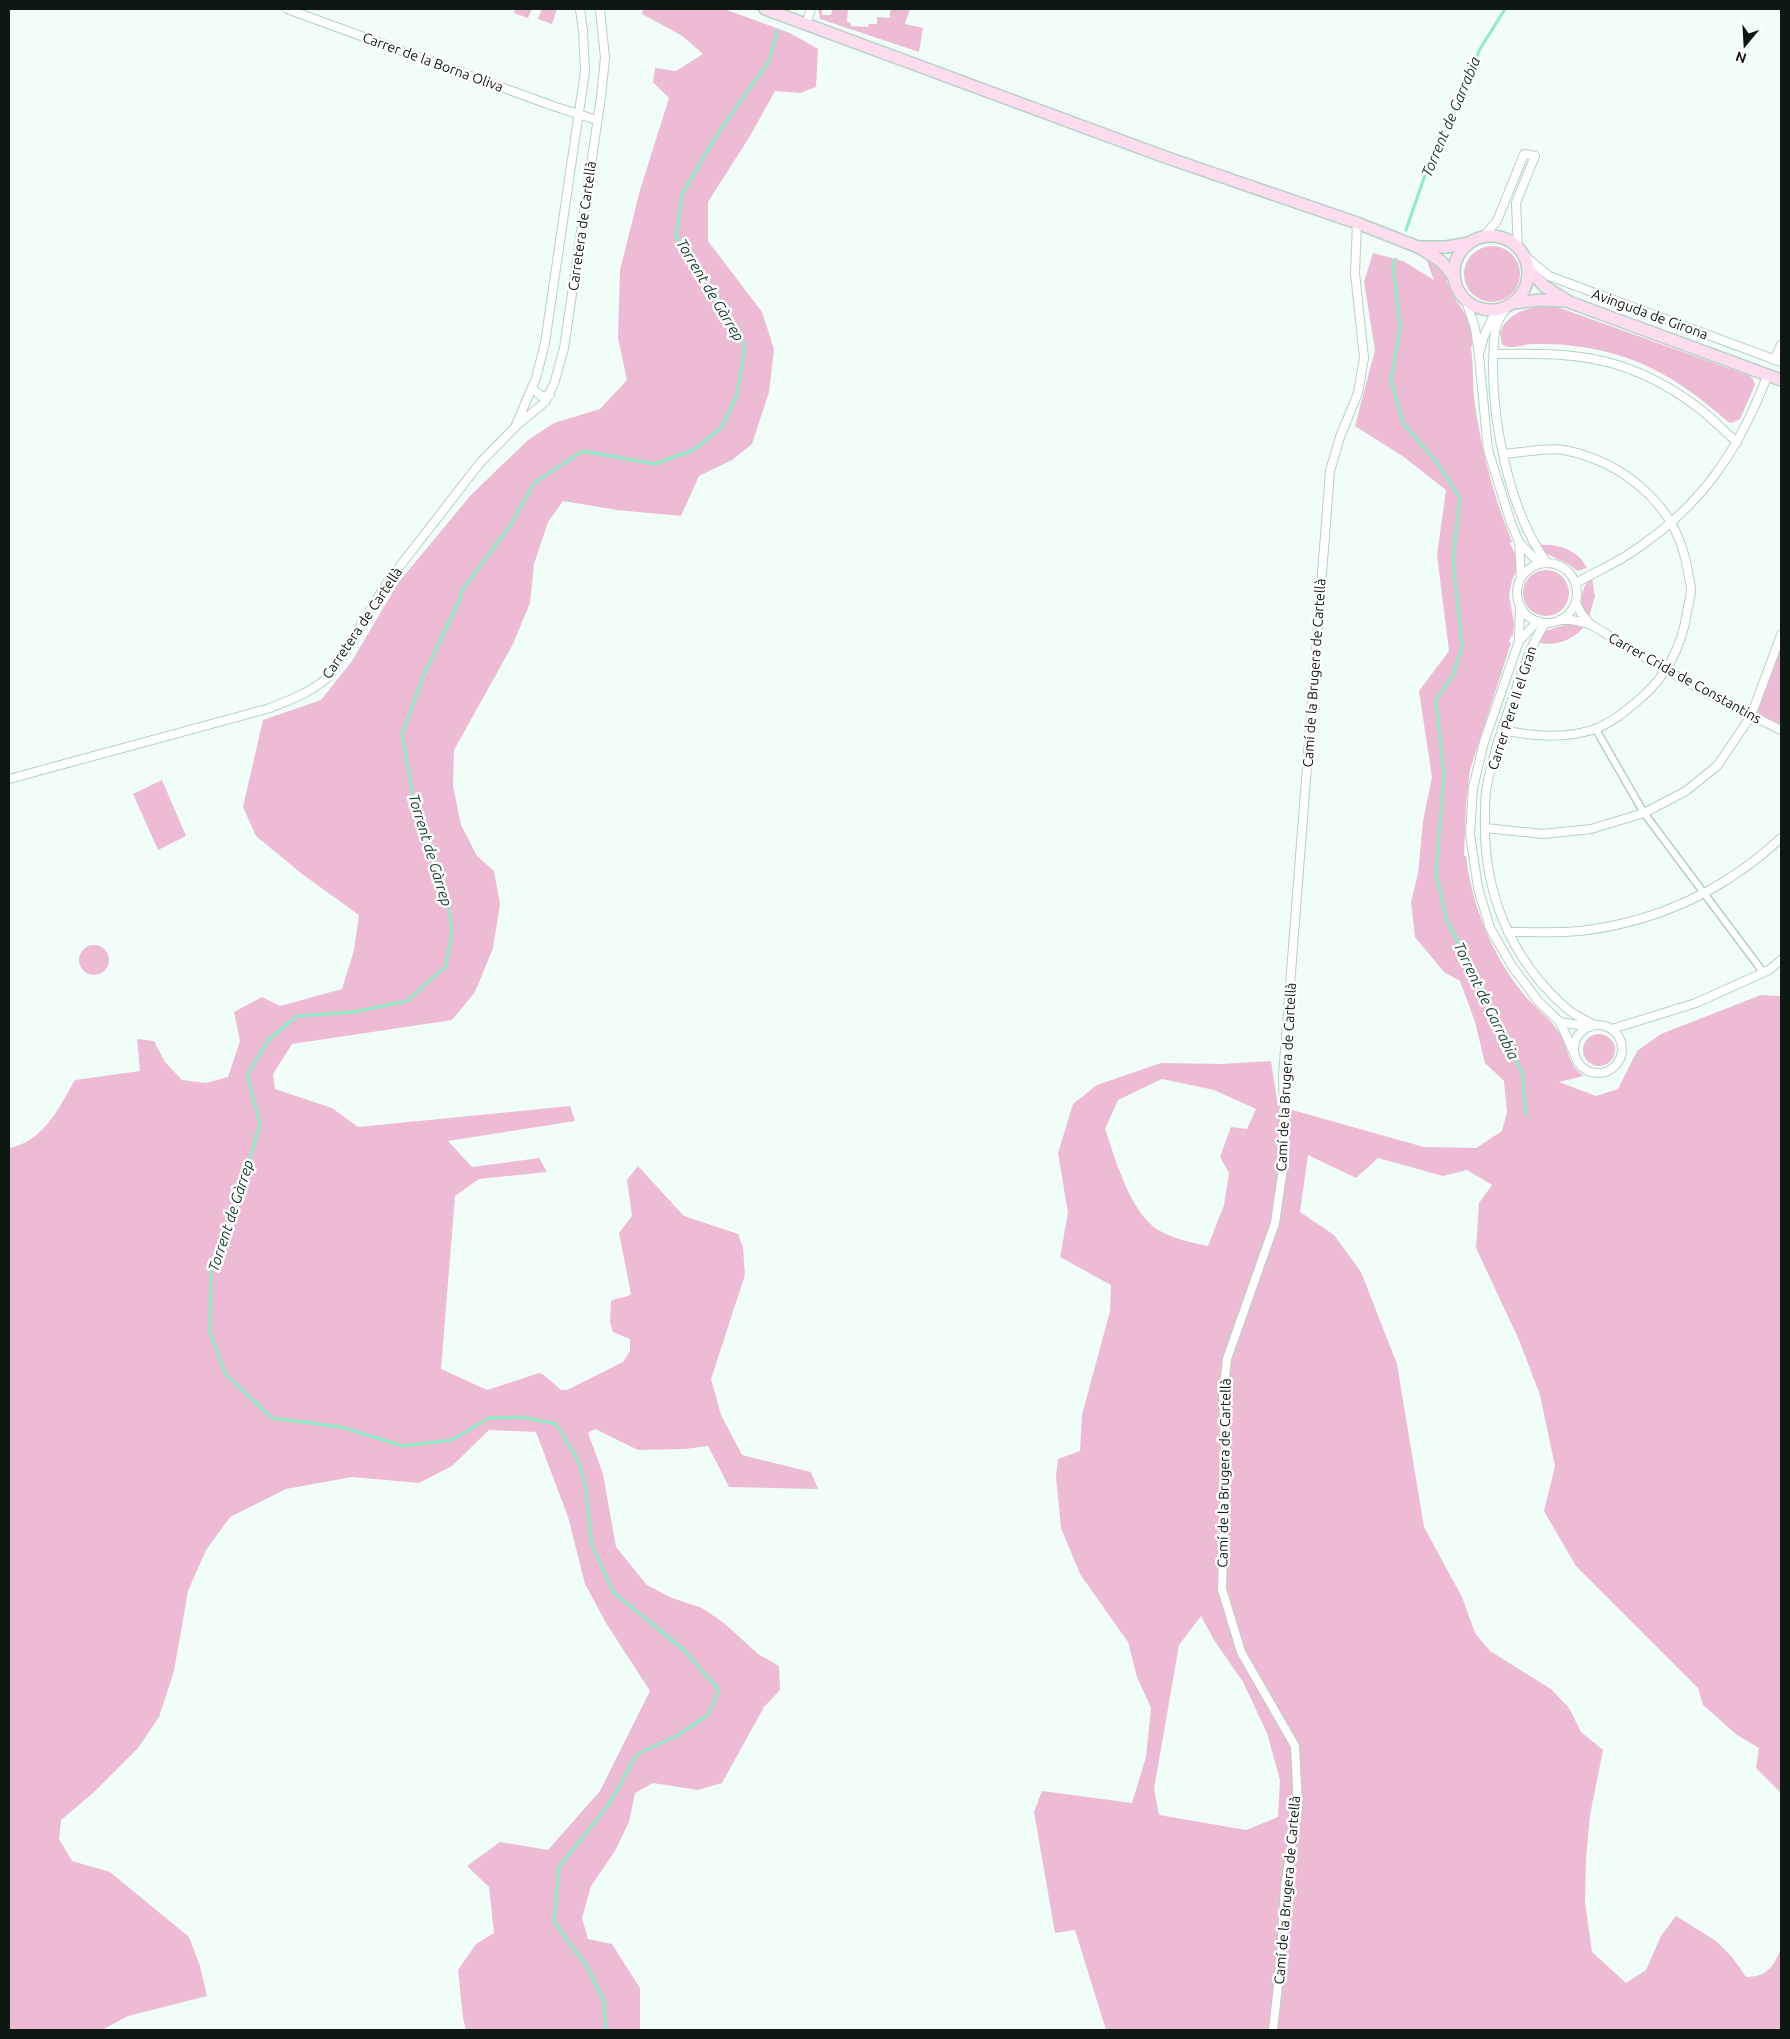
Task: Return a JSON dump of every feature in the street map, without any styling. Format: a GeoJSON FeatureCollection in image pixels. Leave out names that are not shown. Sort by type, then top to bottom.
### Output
{"type":"FeatureCollection","features":[{"type":"Feature","properties":{"kind":"main road"},"geometry":{"type":"LineString","coordinates":[[765,9],[1165,156],[1357,223],[1418,247],[1440,261],[1454,277]]}},
{"type":"Feature","properties":{"kind":"main road"},"geometry":{"type":"LineString","coordinates":[[1418,247],[1446,247],[1469,243],[1483,237],[1502,238],[1522,252],[1528,269],[1525,288],[1505,307],[1485,310],[1475,307],[1460,294],[1454,277],[1454,267],[1457,258],[1469,243]]}},
{"type":"Feature","properties":{"kind":"main road","name":"Avinguda de Girona"},"geometry":{"type":"LineString","coordinates":[[1528,269],[1544,286],[1569,302],[1781,380]]}},
{"type":"Feature","properties":{"kind":"main road","name":"Avinguda de Girona"},"geometry":{"type":"LineString","coordinates":[[1505,307],[1546,300],[1569,302]]}},
{"type":"Feature","properties":{"kind":"street","name":"Carrer de la Borna Oliva"},"geometry":{"type":"LineString","coordinates":[[287,9],[597,120]]}},
{"type":"Feature","properties":{"kind":"street","name":"Carretera de Cartellà"},"geometry":{"type":"LineString","coordinates":[[516,426],[532,388],[545,344],[585,71],[580,9]]}},
{"type":"Feature","properties":{"kind":"street","name":"Carretera de Cartellà"},"geometry":{"type":"LineString","coordinates":[[9,779],[270,708],[301,696],[319,686],[330,675],[386,584],[480,463],[516,426],[534,413],[550,395],[564,348],[597,120],[605,58],[600,9]]}},
{"type":"Feature","properties":{"kind":"street"},"geometry":{"type":"LineString","coordinates":[[802,22],[811,9]]}},
{"type":"Feature","properties":{"kind":"street"},"geometry":{"type":"LineString","coordinates":[[1483,237],[1497,221],[1524,154],[1535,156],[1516,203],[1522,252]]}},
{"type":"Feature","properties":{"kind":"street","name":"Camí de la Brugera de Cartellà"},"geometry":{"type":"LineString","coordinates":[[1274,2030],[1281,1959],[1285,1886],[1298,1807],[1295,1746],[1241,1652],[1222,1589],[1226,1459],[1223,1396],[1227,1359],[1275,1223],[1284,1155],[1283,1075],[1330,471],[1340,438],[1358,393],[1364,358],[1355,273],[1357,223]]}},
{"type":"Feature","properties":{"kind":"street","name":"Avinguda de Girona"},"geometry":{"type":"LineString","coordinates":[[1522,252],[1549,276],[1778,361]]}},
{"type":"Feature","properties":{"kind":"street"},"geometry":{"type":"LineString","coordinates":[[1466,301],[1475,328],[1488,450],[1511,523],[1520,542],[1534,557],[1545,563],[1565,568],[1576,583],[1576,602],[1571,611],[1560,620],[1541,622],[1527,616],[1520,606],[1517,592],[1521,578],[1520,542]]}},
{"type":"Feature","properties":{"kind":"street"},"geometry":{"type":"LineString","coordinates":[[1505,307],[1496,326],[1493,378],[1503,454],[1525,522],[1545,563]]}},
{"type":"Feature","properties":{"kind":"street"},"geometry":{"type":"LineString","coordinates":[[1479,356],[1484,336],[1505,307]]}},
{"type":"Feature","properties":{"kind":"street"},"geometry":{"type":"LineString","coordinates":[[1778,361],[1781,345]]}},
{"type":"Feature","properties":{"kind":"street"},"geometry":{"type":"LineString","coordinates":[[1494,354],[1546,353],[1578,356],[1604,360],[1631,369],[1651,377],[1677,392],[1701,410],[1737,442]]}},
{"type":"Feature","properties":{"kind":"street"},"geometry":{"type":"LineString","coordinates":[[1576,583],[1629,554],[1691,505],[1711,482],[1737,442],[1768,374]]}},
{"type":"Feature","properties":{"kind":"street"},"geometry":{"type":"LineString","coordinates":[[532,388],[541,396],[550,395]]}},
{"type":"Feature","properties":{"kind":"street"},"geometry":{"type":"LineString","coordinates":[[1502,730],[1526,735],[1560,736],[1595,728],[1623,714],[1649,691],[1667,670],[1684,634],[1691,590],[1684,552],[1671,522],[1641,486],[1605,462],[1562,449],[1503,454]]}},
{"type":"Feature","properties":{"kind":"street"},"geometry":{"type":"LineString","coordinates":[[1521,578],[1530,568],[1545,563]]}},
{"type":"Feature","properties":{"kind":"street","name":"Carrer Crida de Constantins"},"geometry":{"type":"LineString","coordinates":[[1576,602],[1581,613],[1590,624]]}},
{"type":"Feature","properties":{"kind":"street","name":"Carrer Pere II el Gran"},"geometry":{"type":"LineString","coordinates":[[1520,606],[1519,641],[1484,742],[1473,788],[1470,834],[1478,888],[1490,928],[1512,966],[1538,1001],[1560,1022],[1575,1055]]}},
{"type":"Feature","properties":{"kind":"street","name":"Carrer Crida de Constantins"},"geometry":{"type":"LineString","coordinates":[[1560,620],[1572,620],[1590,624],[1667,670],[1751,716],[1781,730]]}},
{"type":"Feature","properties":{"kind":"street","name":"Carrer Pere II el Gran"},"geometry":{"type":"LineString","coordinates":[[1519,641],[1541,622]]}},
{"type":"Feature","properties":{"kind":"street","name":"Carrer Pere II el Gran"},"geometry":{"type":"LineString","coordinates":[[1541,622],[1502,730],[1486,792],[1487,864],[1495,901],[1508,932],[1522,958],[1545,987],[1567,1009],[1592,1026]]}},
{"type":"Feature","properties":{"kind":"street"},"geometry":{"type":"LineString","coordinates":[[1485,828],[1543,834],[1590,829],[1644,813],[1686,791],[1718,766],[1751,716],[1781,635]]}},
{"type":"Feature","properties":{"kind":"street"},"geometry":{"type":"LineString","coordinates":[[1595,728],[1644,813],[1763,972]]}},
{"type":"Feature","properties":{"kind":"street"},"geometry":{"type":"LineString","coordinates":[[1508,932],[1553,932],[1606,927],[1656,915],[1704,894],[1746,868],[1781,838]]}},
{"type":"Feature","properties":{"kind":"street"},"geometry":{"type":"LineString","coordinates":[[1560,1022],[1612,1029],[1696,1003],[1763,972],[1781,960]]}},
{"type":"Feature","properties":{"kind":"street"},"geometry":{"type":"LineString","coordinates":[[1592,1026],[1580,1033],[1574,1042],[1575,1055],[1582,1067],[1591,1073],[1601,1074],[1610,1070],[1617,1064],[1622,1054],[1622,1044],[1619,1036],[1612,1029]]}},
{"type":"Feature","properties":{"kind":"shaded area"},"geometry":{"type":"Polygon","coordinates":[[[516,9],[532,9],[528,18],[514,13],[516,9]]]}},
{"type":"Feature","properties":{"kind":"shaded area"},"geometry":{"type":"Polygon","coordinates":[[[542,9],[557,9],[552,24],[538,19],[542,9]]]}},
{"type":"Feature","properties":{"kind":"shaded area"},"geometry":{"type":"Polygon","coordinates":[[[643,9],[724,9],[790,33],[818,49],[816,87],[800,93],[775,91],[750,136],[708,202],[708,241],[762,312],[774,349],[769,392],[752,444],[732,460],[699,476],[681,516],[617,510],[563,501],[548,522],[534,564],[530,603],[513,644],[454,750],[453,786],[461,825],[477,856],[494,871],[500,904],[493,948],[475,992],[452,1020],[292,1044],[273,1074],[275,1089],[332,1108],[358,1127],[570,1106],[575,1121],[448,1141],[472,1167],[539,1158],[547,1172],[479,1179],[455,1196],[441,1369],[487,1390],[539,1373],[561,1390],[567,1390],[623,1362],[630,1351],[630,1339],[613,1332],[610,1322],[611,1301],[631,1294],[619,1233],[632,1216],[627,1180],[638,1166],[684,1216],[738,1234],[743,1248],[745,1275],[711,1379],[721,1415],[742,1455],[811,1472],[818,1489],[729,1487],[708,1446],[685,1449],[638,1450],[595,1429],[588,1433],[603,1474],[616,1547],[647,1585],[672,1598],[702,1608],[724,1623],[758,1654],[779,1666],[780,1690],[764,1707],[722,1783],[698,1790],[653,1783],[635,1793],[629,1822],[615,1851],[591,1886],[582,1918],[588,1939],[612,1944],[640,1988],[640,2030],[466,2030],[458,1970],[476,1944],[494,1933],[489,1887],[467,1866],[500,1842],[548,1850],[600,1791],[650,1691],[606,1623],[585,1584],[568,1517],[536,1432],[489,1430],[452,1466],[419,1483],[352,1477],[286,1489],[230,1517],[206,1550],[188,1591],[174,1671],[159,1717],[138,1748],[93,1793],[61,1820],[59,1839],[72,1861],[110,1872],[189,1937],[200,1966],[207,1996],[128,2016],[102,2030],[9,2030],[9,1148],[21,1145],[41,1131],[56,1112],[75,1080],[140,1071],[137,1039],[154,1041],[165,1062],[182,1080],[206,1083],[228,1077],[240,1041],[234,1012],[262,997],[280,1006],[342,989],[354,950],[359,915],[302,874],[256,836],[243,807],[263,720],[321,700],[352,661],[398,583],[471,495],[528,440],[554,423],[600,409],[627,380],[618,338],[620,270],[640,190],[669,98],[653,82],[655,68],[676,71],[703,54],[681,35],[642,14],[643,9]]]}},
{"type":"Feature","properties":{"kind":"shaded area"},"geometry":{"type":"Polygon","coordinates":[[[818,9],[822,9],[822,15],[831,15],[832,10],[848,9],[847,22],[851,23],[851,26],[868,27],[869,24],[877,24],[877,17],[890,18],[890,9],[910,9],[905,24],[923,28],[919,52],[820,19],[818,9]]]}},
{"type":"Feature","properties":{"kind":"shaded area"},"geometry":{"type":"Polygon","coordinates":[[[1486,246],[1498,246],[1508,250],[1516,258],[1520,274],[1516,290],[1508,298],[1498,302],[1486,302],[1476,298],[1468,290],[1464,280],[1464,268],[1468,258],[1476,250],[1486,246]]]}},
{"type":"Feature","properties":{"kind":"shaded area"},"geometry":{"type":"Polygon","coordinates":[[[1373,253],[1403,261],[1434,280],[1425,256],[1432,259],[1444,272],[1453,295],[1465,313],[1473,333],[1471,348],[1474,398],[1481,440],[1494,492],[1512,542],[1510,543],[1515,554],[1517,554],[1518,566],[1509,595],[1514,623],[1513,636],[1511,636],[1509,642],[1511,643],[1470,770],[1466,804],[1464,856],[1466,856],[1478,910],[1492,945],[1522,992],[1558,1031],[1574,1067],[1584,1076],[1559,1082],[1596,1096],[1618,1089],[1637,1051],[1661,1034],[1761,995],[1781,996],[1781,1793],[1756,1768],[1759,1748],[1737,1735],[1703,1705],[1698,1688],[1576,1566],[1544,1511],[1555,1466],[1540,1395],[1519,1340],[1476,1248],[1479,1203],[1492,1185],[1467,1170],[1443,1176],[1378,1158],[1356,1178],[1308,1155],[1300,1212],[1334,1235],[1361,1272],[1397,1364],[1424,1527],[1462,1597],[1475,1633],[1490,1651],[1551,1689],[1569,1708],[1581,1732],[1603,1750],[1590,1815],[1586,1858],[1585,1902],[1592,1952],[1626,1983],[1646,1970],[1661,1936],[1676,1916],[1716,1941],[1732,1957],[1746,1977],[1753,1977],[1768,1970],[1781,1949],[1781,2030],[1106,2030],[1075,1930],[1055,1933],[1034,1812],[1042,1791],[1132,1803],[1146,1757],[1151,1708],[1137,1677],[1128,1642],[1080,1574],[1061,1528],[1056,1477],[1058,1459],[1080,1451],[1082,1415],[1110,1311],[1111,1285],[1060,1257],[1068,1213],[1058,1153],[1073,1104],[1097,1085],[1161,1063],[1222,1064],[1271,1061],[1278,1106],[1424,1147],[1476,1148],[1502,1131],[1507,1112],[1504,1081],[1485,1063],[1475,1022],[1460,981],[1444,972],[1415,937],[1411,902],[1418,874],[1423,821],[1432,777],[1419,691],[1449,651],[1437,555],[1446,490],[1404,457],[1355,426],[1375,350],[1364,282],[1373,253]],[[1162,1079],[1118,1100],[1105,1129],[1125,1185],[1140,1212],[1149,1223],[1160,1231],[1172,1236],[1208,1246],[1224,1205],[1229,1173],[1220,1157],[1231,1127],[1247,1129],[1256,1109],[1214,1090],[1162,1079]],[[1201,1616],[1179,1645],[1154,1789],[1159,1815],[1246,1830],[1278,1817],[1280,1780],[1267,1733],[1243,1682],[1214,1640],[1201,1616]]]}},
{"type":"Feature","properties":{"kind":"shaded area"},"geometry":{"type":"Polygon","coordinates":[[[1551,306],[1750,376],[1755,385],[1740,419],[1732,423],[1728,422],[1693,393],[1675,381],[1638,362],[1618,355],[1563,345],[1532,344],[1509,347],[1502,344],[1500,333],[1503,326],[1514,315],[1536,307],[1551,306]]]}},
{"type":"Feature","properties":{"kind":"shaded area"},"geometry":{"type":"Polygon","coordinates":[[[1538,545],[1553,545],[1567,549],[1579,557],[1587,568],[1577,571],[1572,566],[1546,553],[1538,545]]]}},
{"type":"Feature","properties":{"kind":"shaded area"},"geometry":{"type":"Polygon","coordinates":[[[1546,570],[1559,574],[1565,580],[1569,593],[1565,606],[1559,612],[1546,616],[1533,612],[1527,606],[1523,593],[1527,580],[1533,574],[1546,570]]]}},
{"type":"Feature","properties":{"kind":"shaded area"},"geometry":{"type":"Polygon","coordinates":[[[1592,578],[1595,596],[1589,617],[1583,608],[1582,599],[1583,591],[1592,578]]]}},
{"type":"Feature","properties":{"kind":"shaded area"},"geometry":{"type":"Polygon","coordinates":[[[1571,623],[1583,628],[1562,642],[1549,644],[1536,642],[1545,631],[1571,623]]]}},
{"type":"Feature","properties":{"kind":"shaded area"},"geometry":{"type":"Polygon","coordinates":[[[1781,635],[1781,730],[1751,716],[1781,635]]]}},
{"type":"Feature","properties":{"kind":"shaded area"},"geometry":{"type":"Polygon","coordinates":[[[162,780],[186,836],[158,850],[133,794],[162,780]]]}},
{"type":"Feature","properties":{"kind":"shaded area"},"geometry":{"type":"Polygon","coordinates":[[[94,945],[105,949],[109,960],[105,971],[94,975],[83,971],[79,960],[83,949],[94,945]]]}},
{"type":"Feature","properties":{"kind":"shaded area"},"geometry":{"type":"Polygon","coordinates":[[[1599,1034],[1611,1038],[1615,1050],[1611,1062],[1599,1066],[1587,1062],[1583,1050],[1587,1038],[1599,1034]]]}},
{"type":"Feature","properties":{"kind":"waterway","name":"Torrent de Garrabia"},"geometry":{"type":"LineString","coordinates":[[1406,230],[1425,175],[1480,49],[1505,9]]}},
{"type":"Feature","properties":{"kind":"waterway","name":"Torrent de Gàrrep"},"geometry":{"type":"LineString","coordinates":[[606,2030],[604,2002],[588,1968],[554,1922],[559,1867],[609,1804],[637,1754],[678,1735],[708,1715],[719,1690],[684,1650],[613,1592],[592,1545],[585,1484],[578,1460],[556,1424],[521,1417],[489,1418],[452,1440],[403,1446],[341,1427],[272,1418],[226,1375],[210,1333],[211,1271],[236,1210],[260,1123],[247,1075],[269,1039],[297,1016],[353,1012],[407,1001],[446,966],[452,930],[447,901],[430,840],[415,809],[402,734],[425,672],[461,597],[460,593],[511,524],[535,482],[583,451],[655,464],[693,450],[721,428],[737,395],[745,347],[714,290],[676,236],[682,194],[718,133],[769,61],[777,31]]}},
{"type":"Feature","properties":{"kind":"waterway","name":"Torrent de Garrabia"},"geometry":{"type":"LineString","coordinates":[[1396,259],[1393,265],[1400,327],[1391,380],[1403,423],[1438,464],[1460,498],[1453,560],[1462,647],[1453,675],[1436,700],[1444,775],[1436,873],[1447,921],[1484,991],[1502,1039],[1522,1072],[1526,1115]]}}]}
